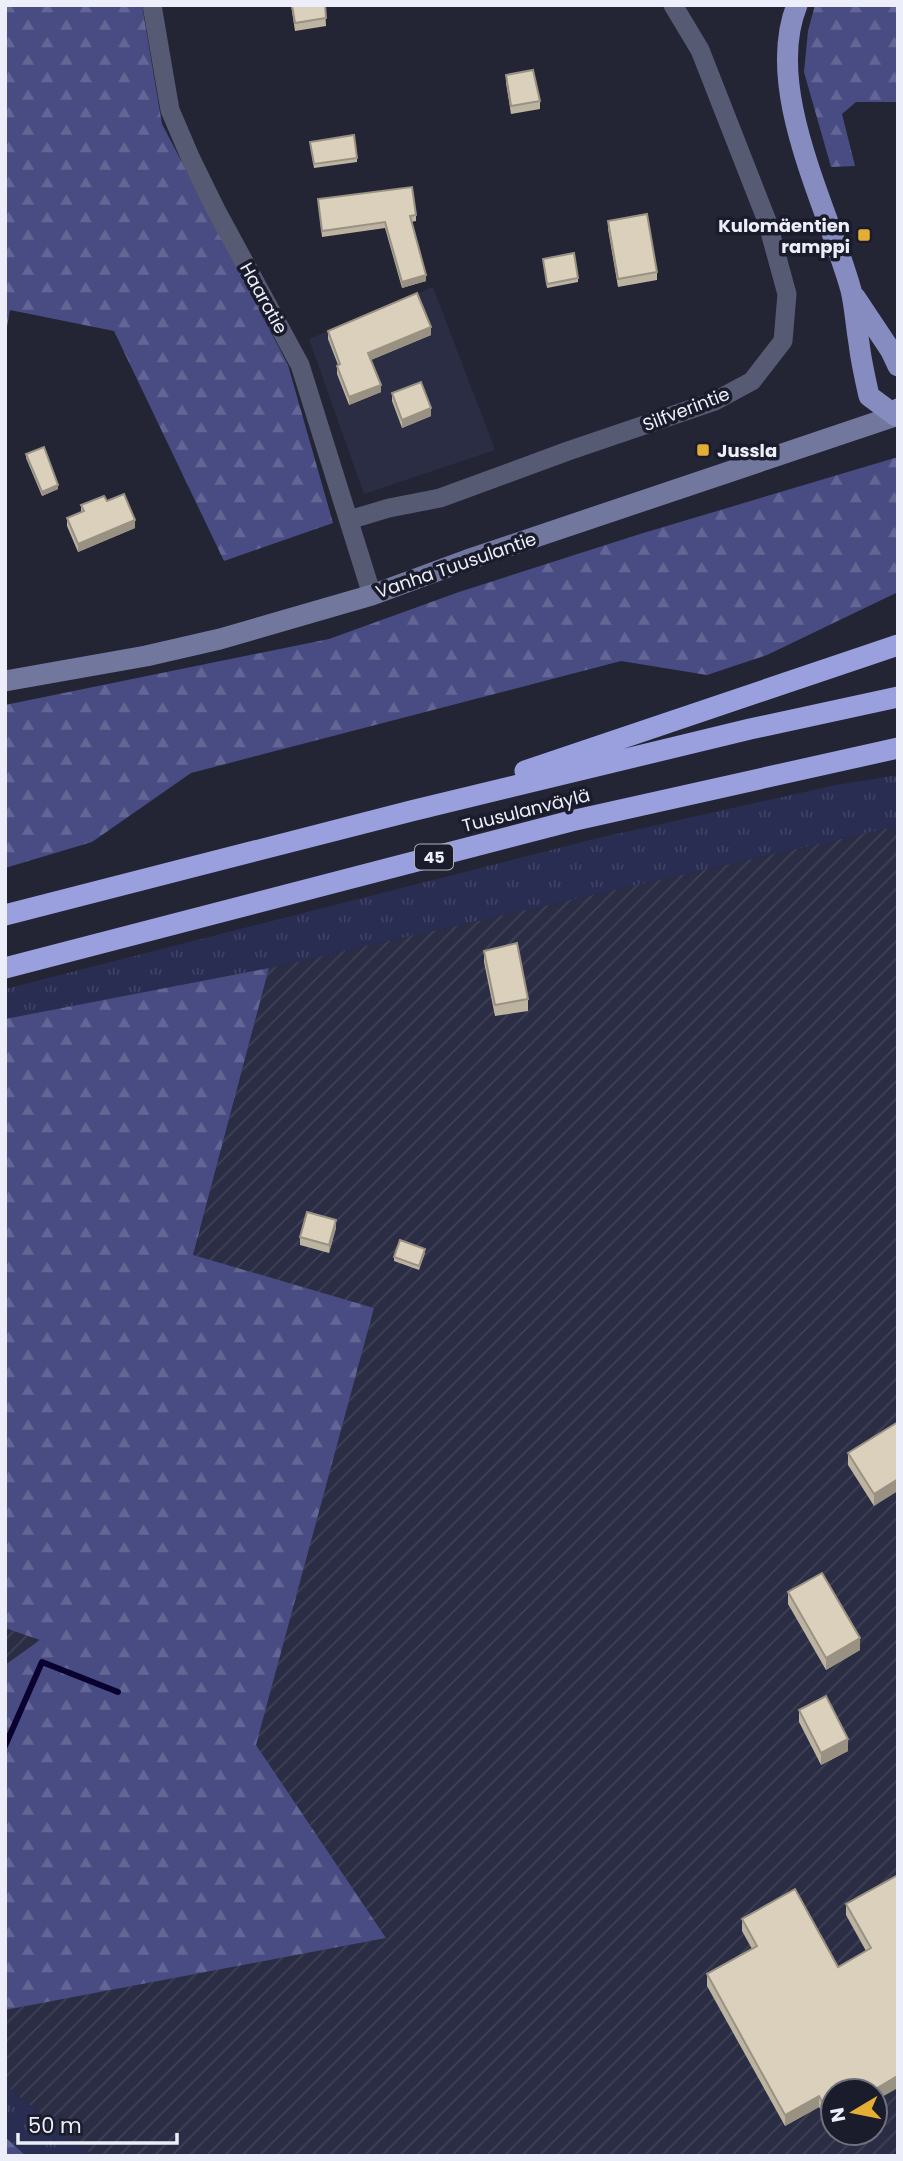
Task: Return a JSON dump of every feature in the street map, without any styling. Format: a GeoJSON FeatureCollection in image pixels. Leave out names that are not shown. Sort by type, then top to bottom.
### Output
{"type":"FeatureCollection","features":[{"type":"Feature","properties":{"kind":"highway"},"geometry":{"type":"LineString","coordinates":[[411,811],[898,645]]}},
{"type":"Feature","properties":{"kind":"highway","name":"Tuusulanväylä"},"geometry":{"type":"LineString","coordinates":[[5,915],[411,811],[737,732],[898,697]]}},
{"type":"Feature","properties":{"kind":"highway","name":"Tuusulanväylä"},"geometry":{"type":"LineString","coordinates":[[5,968],[571,821],[865,754],[898,750]]}},
{"type":"Feature","properties":{"kind":"main road"},"geometry":{"type":"LineString","coordinates":[[797,5],[788,38],[786,61],[789,95],[796,125],[851,292],[869,396],[897,413]]}},
{"type":"Feature","properties":{"kind":"main road"},"geometry":{"type":"LineString","coordinates":[[851,292],[891,351],[898,366]]}},
{"type":"Feature","properties":{"kind":"main road","name":"Vanha Tuusulantie"},"geometry":{"type":"LineString","coordinates":[[5,681],[208,642],[372,595],[897,413]]}},
{"type":"Feature","properties":{"kind":"street","name":"Haaratie"},"geometry":{"type":"LineString","coordinates":[[152,5],[170,110],[216,211],[300,365],[372,595]]}},
{"type":"Feature","properties":{"kind":"street","name":"Silfverintie"},"geometry":{"type":"LineString","coordinates":[[349,520],[389,508],[440,498],[715,401],[752,381],[783,341],[787,294],[767,221],[699,50],[673,5]]}},
{"type":"Feature","properties":{"kind":"shaded area"},"geometry":{"type":"Polygon","coordinates":[[[433,287],[495,450],[364,494],[309,339],[433,287]]]}},
{"type":"Feature","properties":{"kind":"shaded area"},"geometry":{"type":"Polygon","coordinates":[[[898,826],[898,2156],[93,2156],[5,2085],[5,2010],[386,1938],[256,1745],[374,1308],[193,1256],[269,968],[898,826]]]}},
{"type":"Feature","properties":{"kind":"shaded area"},"geometry":{"type":"Polygon","coordinates":[[[5,1628],[40,1640],[5,1665],[5,1628]]]}},
{"type":"Feature","properties":{"kind":"green space"},"geometry":{"type":"Polygon","coordinates":[[[5,5],[142,5],[162,124],[288,365],[333,523],[224,561],[114,331],[10,310],[5,337],[5,5]]]}},
{"type":"Feature","properties":{"kind":"green space"},"geometry":{"type":"Polygon","coordinates":[[[815,5],[898,5],[898,102],[856,102],[842,114],[855,166],[831,167],[804,72],[808,31],[815,5]]]}},
{"type":"Feature","properties":{"kind":"green space"},"geometry":{"type":"Polygon","coordinates":[[[898,457],[898,592],[767,655],[707,675],[621,661],[191,773],[92,842],[5,868],[5,705],[329,639],[459,592],[640,534],[898,457]]]}},
{"type":"Feature","properties":{"kind":"green space"},"geometry":{"type":"Polygon","coordinates":[[[898,775],[898,826],[269,968],[5,1019],[5,989],[594,839],[836,785],[898,775]]]}},
{"type":"Feature","properties":{"kind":"green space"},"geometry":{"type":"Polygon","coordinates":[[[269,968],[193,1255],[374,1308],[256,1745],[386,1938],[5,2010],[5,1665],[40,1640],[5,1628],[5,1019],[269,968]]]}},
{"type":"Feature","properties":{"kind":"green space"},"geometry":{"type":"Polygon","coordinates":[[[5,2085],[93,2156],[26,2156],[5,2137],[5,2085]]]}},
{"type":"Feature","properties":{"kind":"green space"},"geometry":{"type":"Polygon","coordinates":[[[5,2137],[26,2156],[5,2156],[5,2137]]]}},
{"type":"Feature","properties":{"kind":"building"},"geometry":{"type":"Polygon","coordinates":[[[292,5],[325,5],[326,18],[295,23],[292,5]]]}},
{"type":"Feature","properties":{"kind":"building"},"geometry":{"type":"Polygon","coordinates":[[[533,70],[540,101],[511,106],[506,75],[533,70]]]}},
{"type":"Feature","properties":{"kind":"building"},"geometry":{"type":"Polygon","coordinates":[[[354,135],[357,158],[314,164],[310,142],[354,135]]]}},
{"type":"Feature","properties":{"kind":"building"},"geometry":{"type":"Polygon","coordinates":[[[412,187],[416,215],[410,216],[426,275],[402,282],[385,222],[322,231],[318,199],[412,187]]]}},
{"type":"Feature","properties":{"kind":"building"},"geometry":{"type":"Polygon","coordinates":[[[647,214],[657,272],[618,279],[608,221],[647,214]]]}},
{"type":"Feature","properties":{"kind":"building"},"geometry":{"type":"Polygon","coordinates":[[[574,253],[578,278],[547,284],[543,259],[574,253]]]}},
{"type":"Feature","properties":{"kind":"building"},"geometry":{"type":"Polygon","coordinates":[[[417,293],[431,327],[368,353],[381,385],[349,397],[328,331],[417,293]]]}},
{"type":"Feature","properties":{"kind":"building"},"geometry":{"type":"Polygon","coordinates":[[[421,382],[431,408],[402,420],[392,393],[421,382]]]}},
{"type":"Feature","properties":{"kind":"building"},"geometry":{"type":"Polygon","coordinates":[[[44,447],[58,485],[42,492],[26,454],[44,447]]]}},
{"type":"Feature","properties":{"kind":"building"},"geometry":{"type":"Polygon","coordinates":[[[124,494],[135,520],[78,544],[67,518],[84,511],[81,505],[104,496],[107,501],[124,494]]]}},
{"type":"Feature","properties":{"kind":"building"},"geometry":{"type":"Polygon","coordinates":[[[517,943],[528,999],[495,1005],[484,951],[517,943]]]}},
{"type":"Feature","properties":{"kind":"building"},"geometry":{"type":"Polygon","coordinates":[[[307,1212],[336,1220],[329,1245],[300,1237],[307,1212]]]}},
{"type":"Feature","properties":{"kind":"building"},"geometry":{"type":"Polygon","coordinates":[[[400,1240],[425,1249],[419,1266],[394,1257],[400,1240]]]}},
{"type":"Feature","properties":{"kind":"building"},"geometry":{"type":"Polygon","coordinates":[[[898,1422],[898,1479],[874,1494],[848,1453],[898,1422]]]}},
{"type":"Feature","properties":{"kind":"building"},"geometry":{"type":"Polygon","coordinates":[[[822,1573],[860,1638],[826,1658],[788,1592],[822,1573]]]}},
{"type":"Feature","properties":{"kind":"building"},"geometry":{"type":"Polygon","coordinates":[[[826,1696],[848,1739],[821,1753],[799,1710],[826,1696]]]}},
{"type":"Feature","properties":{"kind":"building"},"geometry":{"type":"Polygon","coordinates":[[[898,1875],[898,2081],[896,2077],[889,2081],[889,2077],[819,2077],[819,2096],[785,2115],[707,1974],[757,1946],[742,1919],[795,1889],[838,1967],[871,1948],[846,1904],[898,1875]]]}},
{"type":"Feature","properties":{"kind":"waterway"},"geometry":{"type":"LineString","coordinates":[[5,1746],[42,1662],[118,1692]]}},
{"type":"Feature","properties":{"kind":"place","name":"Kulomäentien ramppi"},"geometry":{"type":"Point","coordinates":[864,235]}},
{"type":"Feature","properties":{"kind":"place","name":"Jussla"},"geometry":{"type":"Point","coordinates":[703,450]}}]}
